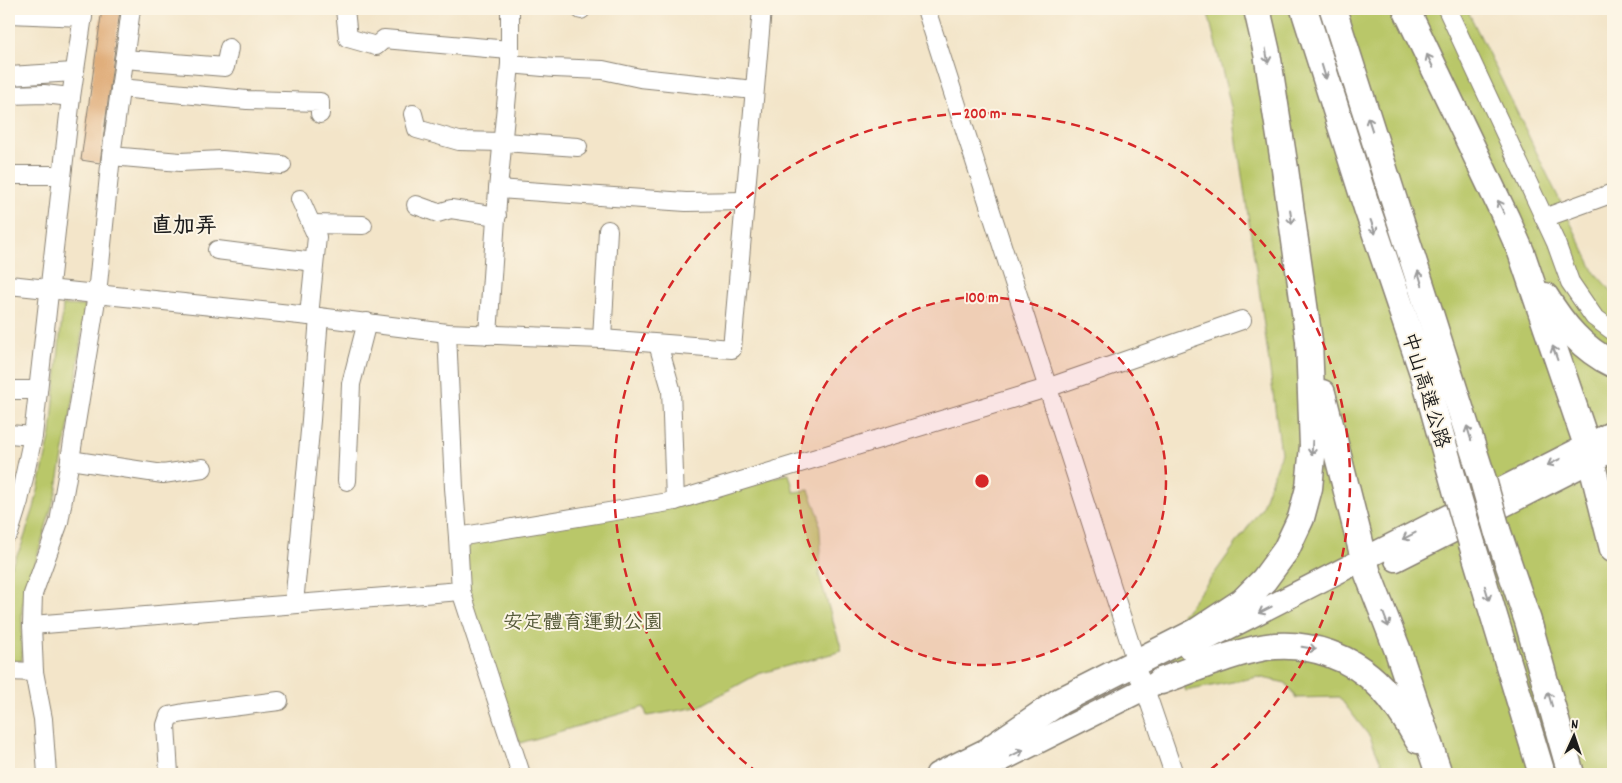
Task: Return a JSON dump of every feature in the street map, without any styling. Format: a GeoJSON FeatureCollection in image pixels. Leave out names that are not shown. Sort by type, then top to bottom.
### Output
{"type":"FeatureCollection","features":[{"type":"Feature","properties":{"kind":"highway"},"geometry":{"type":"LineString","coordinates":[[1145,676],[1196,632],[1243,602],[1264,580],[1286,550],[1301,518],[1309,488],[1313,446],[1309,341],[1284,159],[1267,53],[1257,9]]}},
{"type":"Feature","properties":{"kind":"highway","name":"中山高速公路"},"geometry":{"type":"LineString","coordinates":[[1304,9],[1367,208],[1425,379],[1458,497],[1542,774]]}},
{"type":"Feature","properties":{"kind":"highway","name":"中山高速公路"},"geometry":{"type":"LineString","coordinates":[[1334,9],[1528,621],[1571,774]]}},
{"type":"Feature","properties":{"kind":"highway"},"geometry":{"type":"LineString","coordinates":[[1406,9],[1521,252],[1588,453],[1613,549]]}},
{"type":"Feature","properties":{"kind":"highway"},"geometry":{"type":"LineString","coordinates":[[1521,252],[1532,265],[1545,296],[1566,326],[1582,345],[1613,364]]}},
{"type":"Feature","properties":{"kind":"highway"},"geometry":{"type":"LineString","coordinates":[[1309,341],[1366,567],[1398,650],[1439,774]]}},
{"type":"Feature","properties":{"kind":"highway"},"geometry":{"type":"LineString","coordinates":[[994,747],[1060,700],[1145,676],[1267,647],[1292,646],[1314,648],[1339,657],[1364,671],[1382,687],[1412,730],[1439,774]]}},
{"type":"Feature","properties":{"kind":"main road"},"geometry":{"type":"LineString","coordinates":[[974,774],[1145,676],[1366,567],[1588,453],[1613,432]]}},
{"type":"Feature","properties":{"kind":"main road"},"geometry":{"type":"LineString","coordinates":[[1588,453],[1613,450]]}},
{"type":"Feature","properties":{"kind":"main road"},"geometry":{"type":"LineString","coordinates":[[937,774],[994,747]]}},
{"type":"Feature","properties":{"kind":"street"},"geometry":{"type":"LineString","coordinates":[[47,774],[43,719],[34,672],[33,594],[60,522],[97,294],[120,88],[131,9]]}},
{"type":"Feature","properties":{"kind":"street"},"geometry":{"type":"LineString","coordinates":[[345,9],[348,38],[376,46],[384,39],[509,57],[554,68],[603,70],[640,78],[754,90]]}},
{"type":"Feature","properties":{"kind":"street"},"geometry":{"type":"LineString","coordinates":[[488,335],[509,57],[510,9]]}},
{"type":"Feature","properties":{"kind":"street"},"geometry":{"type":"LineString","coordinates":[[9,285],[314,316],[447,333],[602,339],[732,349],[762,9]]}},
{"type":"Feature","properties":{"kind":"street"},"geometry":{"type":"LineString","coordinates":[[926,9],[1047,388],[1145,676],[1174,774]]}},
{"type":"Feature","properties":{"kind":"street"},"geometry":{"type":"LineString","coordinates":[[1447,9],[1556,243],[1570,282],[1594,317],[1613,330]]}},
{"type":"Feature","properties":{"kind":"street"},"geometry":{"type":"LineString","coordinates":[[9,14],[84,13],[71,97],[34,436],[9,533]]}},
{"type":"Feature","properties":{"kind":"street"},"geometry":{"type":"LineString","coordinates":[[124,58],[225,67],[230,48]]}},
{"type":"Feature","properties":{"kind":"street"},"geometry":{"type":"LineString","coordinates":[[9,76],[74,72]]}},
{"type":"Feature","properties":{"kind":"street"},"geometry":{"type":"LineString","coordinates":[[120,88],[247,100],[320,102],[320,114]]}},
{"type":"Feature","properties":{"kind":"street"},"geometry":{"type":"LineString","coordinates":[[9,96],[44,94],[71,97]]}},
{"type":"Feature","properties":{"kind":"street"},"geometry":{"type":"LineString","coordinates":[[413,114],[417,129],[459,141],[578,147]]}},
{"type":"Feature","properties":{"kind":"street"},"geometry":{"type":"LineString","coordinates":[[112,156],[180,162],[222,160],[282,166]]}},
{"type":"Feature","properties":{"kind":"street"},"geometry":{"type":"LineString","coordinates":[[9,175],[62,175]]}},
{"type":"Feature","properties":{"kind":"street"},"geometry":{"type":"LineString","coordinates":[[498,189],[686,202],[745,200]]}},
{"type":"Feature","properties":{"kind":"street"},"geometry":{"type":"LineString","coordinates":[[1544,218],[1613,193]]}},
{"type":"Feature","properties":{"kind":"street"},"geometry":{"type":"LineString","coordinates":[[294,604],[311,420],[314,262],[317,237],[300,199]]}},
{"type":"Feature","properties":{"kind":"street"},"geometry":{"type":"LineString","coordinates":[[416,205],[438,213],[451,209],[497,216]]}},
{"type":"Feature","properties":{"kind":"street"},"geometry":{"type":"LineString","coordinates":[[311,224],[362,225]]}},
{"type":"Feature","properties":{"kind":"street"},"geometry":{"type":"LineString","coordinates":[[602,339],[608,230]]}},
{"type":"Feature","properties":{"kind":"street"},"geometry":{"type":"LineString","coordinates":[[217,250],[314,262]]}},
{"type":"Feature","properties":{"kind":"street"},"geometry":{"type":"LineString","coordinates":[[458,537],[675,500],[1047,388],[1242,320]]}},
{"type":"Feature","properties":{"kind":"street"},"geometry":{"type":"LineString","coordinates":[[347,480],[351,384],[367,322]]}},
{"type":"Feature","properties":{"kind":"street"},"geometry":{"type":"LineString","coordinates":[[447,333],[461,591],[521,774]]}},
{"type":"Feature","properties":{"kind":"street"},"geometry":{"type":"LineString","coordinates":[[658,344],[671,389],[675,500]]}},
{"type":"Feature","properties":{"kind":"street"},"geometry":{"type":"LineString","coordinates":[[9,390],[38,390]]}},
{"type":"Feature","properties":{"kind":"street"},"geometry":{"type":"LineString","coordinates":[[9,434],[34,436]]}},
{"type":"Feature","properties":{"kind":"street"},"geometry":{"type":"LineString","coordinates":[[70,460],[163,474],[203,468]]}},
{"type":"Feature","properties":{"kind":"street"},"geometry":{"type":"LineString","coordinates":[[32,625],[461,591]]}},
{"type":"Feature","properties":{"kind":"street"},"geometry":{"type":"LineString","coordinates":[[9,672],[34,672]]}},
{"type":"Feature","properties":{"kind":"street"},"geometry":{"type":"LineString","coordinates":[[169,774],[166,725],[169,716],[279,701]]}},
{"type":"Feature","properties":{"kind":"green space"},"geometry":{"type":"Polygon","coordinates":[[[1207,9],[1467,9],[1595,273],[1613,293],[1613,774],[1386,774],[1370,737],[1339,697],[1296,698],[1286,683],[1258,677],[1186,691],[1159,633],[1178,620],[1261,509],[1281,453],[1233,115],[1207,9]]]}},
{"type":"Feature","properties":{"kind":"green space"},"geometry":{"type":"Polygon","coordinates":[[[63,305],[85,306],[75,391],[56,493],[22,607],[22,661],[9,660],[9,570],[21,547],[34,508],[51,433],[63,305]]]}},
{"type":"Feature","properties":{"kind":"green space","name":"安定體育運動公園"},"geometry":{"type":"Polygon","coordinates":[[[789,474],[794,492],[809,490],[819,516],[821,549],[819,575],[842,651],[758,674],[698,707],[647,716],[644,707],[520,743],[466,590],[462,543],[789,474]]]}},
{"type":"Feature","properties":{"kind":"building"},"geometry":{"type":"Polygon","coordinates":[[[102,9],[120,10],[100,163],[81,160],[102,9]]]}},
{"type":"Feature","properties":{"kind":"district","name":"直加弄"},"geometry":{"type":"Point","coordinates":[184,224]}}]}
